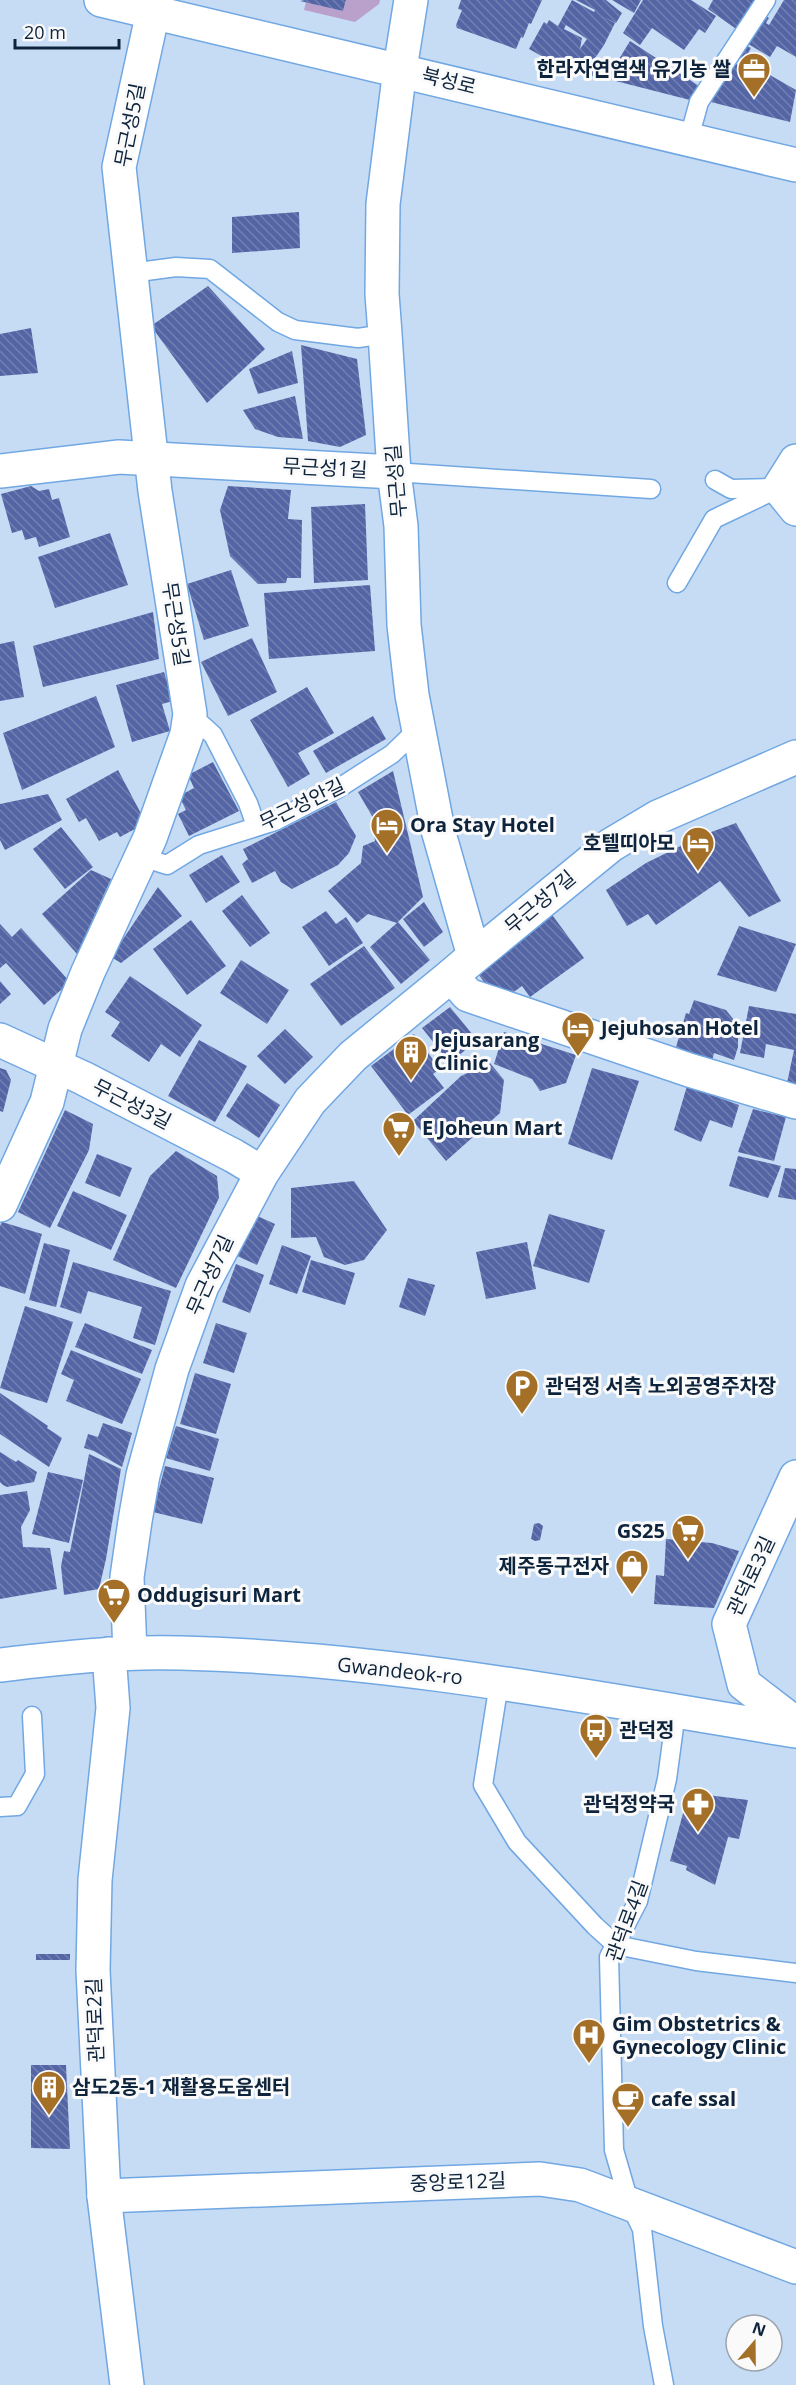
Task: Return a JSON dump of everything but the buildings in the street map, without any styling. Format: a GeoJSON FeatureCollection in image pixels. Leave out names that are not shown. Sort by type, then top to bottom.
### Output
{"type":"FeatureCollection","features":[{"type":"Feature","properties":{"kind":"street","name":"무근성길"},"geometry":{"type":"LineString","coordinates":[[411,0],[383,204],[382,294],[394,472],[400,526],[404,625],[417,730],[438,830],[462,966]]}},
{"type":"Feature","properties":{"kind":"street","name":"북성로"},"geometry":{"type":"LineString","coordinates":[[107,1],[169,10],[400,69],[796,165]]}},
{"type":"Feature","properties":{"kind":"street","name":"무근성5길"},"geometry":{"type":"LineString","coordinates":[[0,1205],[47,1102],[65,1029],[88,972],[142,857],[187,734],[190,714],[152,459],[119,167],[169,10]]}},
{"type":"Feature","properties":{"kind":"street","name":"무근성1길"},"geometry":{"type":"LineString","coordinates":[[0,471],[119,457],[394,472]]}},
{"type":"Feature","properties":{"kind":"street","name":"무근성7길"},"geometry":{"type":"LineString","coordinates":[[120,1654],[127,1577],[143,1475],[169,1379],[201,1286],[262,1173],[310,1101],[353,1056],[611,845],[658,817],[796,757]]}},
{"type":"Feature","properties":{"kind":"street"},"geometry":{"type":"LineString","coordinates":[[462,966],[468,995],[689,1070],[796,1102]]}},
{"type":"Feature","properties":{"kind":"street","name":"무근성3길"},"geometry":{"type":"LineString","coordinates":[[0,1040],[234,1156],[262,1173]]}},
{"type":"Feature","properties":{"kind":"street","name":"관덕로3길"},"geometry":{"type":"LineString","coordinates":[[796,1477],[729,1624],[744,1684],[796,1724]]}},
{"type":"Feature","properties":{"kind":"street","name":"Gwandeok-ro"},"geometry":{"type":"LineString","coordinates":[[0,1665],[120,1654],[181,1653],[329,1663],[499,1683],[796,1731]]}},
{"type":"Feature","properties":{"kind":"street","name":"관덕로2길"},"geometry":{"type":"LineString","coordinates":[[120,1654],[95,1880],[93,1944],[97,2077],[104,2196],[127,2385]]}},
{"type":"Feature","properties":{"kind":"street","name":"중앙로12길"},"geometry":{"type":"LineString","coordinates":[[104,2196],[540,2179],[580,2185],[796,2267]]}},
{"type":"Feature","properties":{"kind":"lane"},"geometry":{"type":"LineString","coordinates":[[689,138],[699,102],[766,0]]}},
{"type":"Feature","properties":{"kind":"lane"},"geometry":{"type":"LineString","coordinates":[[131,273],[176,267],[210,269],[278,322],[295,330],[358,338],[385,334]]}},
{"type":"Feature","properties":{"kind":"lane","name":"무근성1길"},"geometry":{"type":"LineString","coordinates":[[394,472],[651,489]]}},
{"type":"Feature","properties":{"kind":"lane"},"geometry":{"type":"LineString","coordinates":[[715,480],[731,489],[790,486]]}},
{"type":"Feature","properties":{"kind":"lane"},"geometry":{"type":"LineString","coordinates":[[678,583],[714,519],[790,486]]}},
{"type":"Feature","properties":{"kind":"lane"},"geometry":{"type":"LineString","coordinates":[[190,714],[213,735],[248,803],[256,826]]}},
{"type":"Feature","properties":{"kind":"lane","name":"무근성안길"},"geometry":{"type":"LineString","coordinates":[[142,857],[167,865],[199,845],[275,821],[339,788],[392,754],[417,730]]}},
{"type":"Feature","properties":{"kind":"lane"},"geometry":{"type":"LineString","coordinates":[[499,1683],[483,1785],[517,1842],[616,1945],[696,1961],[796,1973]]}},
{"type":"Feature","properties":{"kind":"lane","name":"관덕로4길"},"geometry":{"type":"LineString","coordinates":[[664,2385],[653,2326],[642,2229],[629,2202],[614,2150],[609,1958],[638,1901],[667,1779],[676,1712]]}},
{"type":"Feature","properties":{"kind":"lane"},"geometry":{"type":"LineString","coordinates":[[0,1808],[17,1806],[35,1774],[32,1716]]}},
{"type":"Feature","properties":{"kind":"shaded area"},"geometry":{"type":"Polygon","coordinates":[[[346,0],[380,0],[379,4],[355,22],[304,10],[306,2],[343,11],[346,0]]]}},
{"type":"Feature","properties":{"kind":"place","name":"한라자연염색 유기농 쌀"},"geometry":{"type":"Point","coordinates":[754,98]}},
{"type":"Feature","properties":{"kind":"place","name":"Ora Stay Hotel"},"geometry":{"type":"Point","coordinates":[387,854]}},
{"type":"Feature","properties":{"kind":"place","name":"호텔띠아모"},"geometry":{"type":"Point","coordinates":[698,872]}},
{"type":"Feature","properties":{"kind":"place","name":"Jejuhosan Hotel"},"geometry":{"type":"Point","coordinates":[578,1057]}},
{"type":"Feature","properties":{"kind":"place","name":"Jejusarang Clinic"},"geometry":{"type":"Point","coordinates":[411,1081]}},
{"type":"Feature","properties":{"kind":"place","name":"E Joheun Mart"},"geometry":{"type":"Point","coordinates":[399,1157]}},
{"type":"Feature","properties":{"kind":"place","name":"관덕정 서측 노외공영주차장"},"geometry":{"type":"Point","coordinates":[522,1415]}},
{"type":"Feature","properties":{"kind":"place","name":"GS25"},"geometry":{"type":"Point","coordinates":[688,1560]}},
{"type":"Feature","properties":{"kind":"place","name":"제주동구전자"},"geometry":{"type":"Point","coordinates":[632,1595]}},
{"type":"Feature","properties":{"kind":"place","name":"Oddugisuri Mart"},"geometry":{"type":"Point","coordinates":[114,1624]}},
{"type":"Feature","properties":{"kind":"place","name":"관덕정"},"geometry":{"type":"Point","coordinates":[596,1759]}},
{"type":"Feature","properties":{"kind":"place","name":"관덕정약국"},"geometry":{"type":"Point","coordinates":[698,1833]}},
{"type":"Feature","properties":{"kind":"place","name":"Gim Obstetrics & Gynecology Clinic"},"geometry":{"type":"Point","coordinates":[589,2064]}},
{"type":"Feature","properties":{"kind":"place","name":"삼도2동-1 재활용도움센터"},"geometry":{"type":"Point","coordinates":[49,2116]}},
{"type":"Feature","properties":{"kind":"place","name":"cafe ssal"},"geometry":{"type":"Point","coordinates":[628,2128]}}]}
